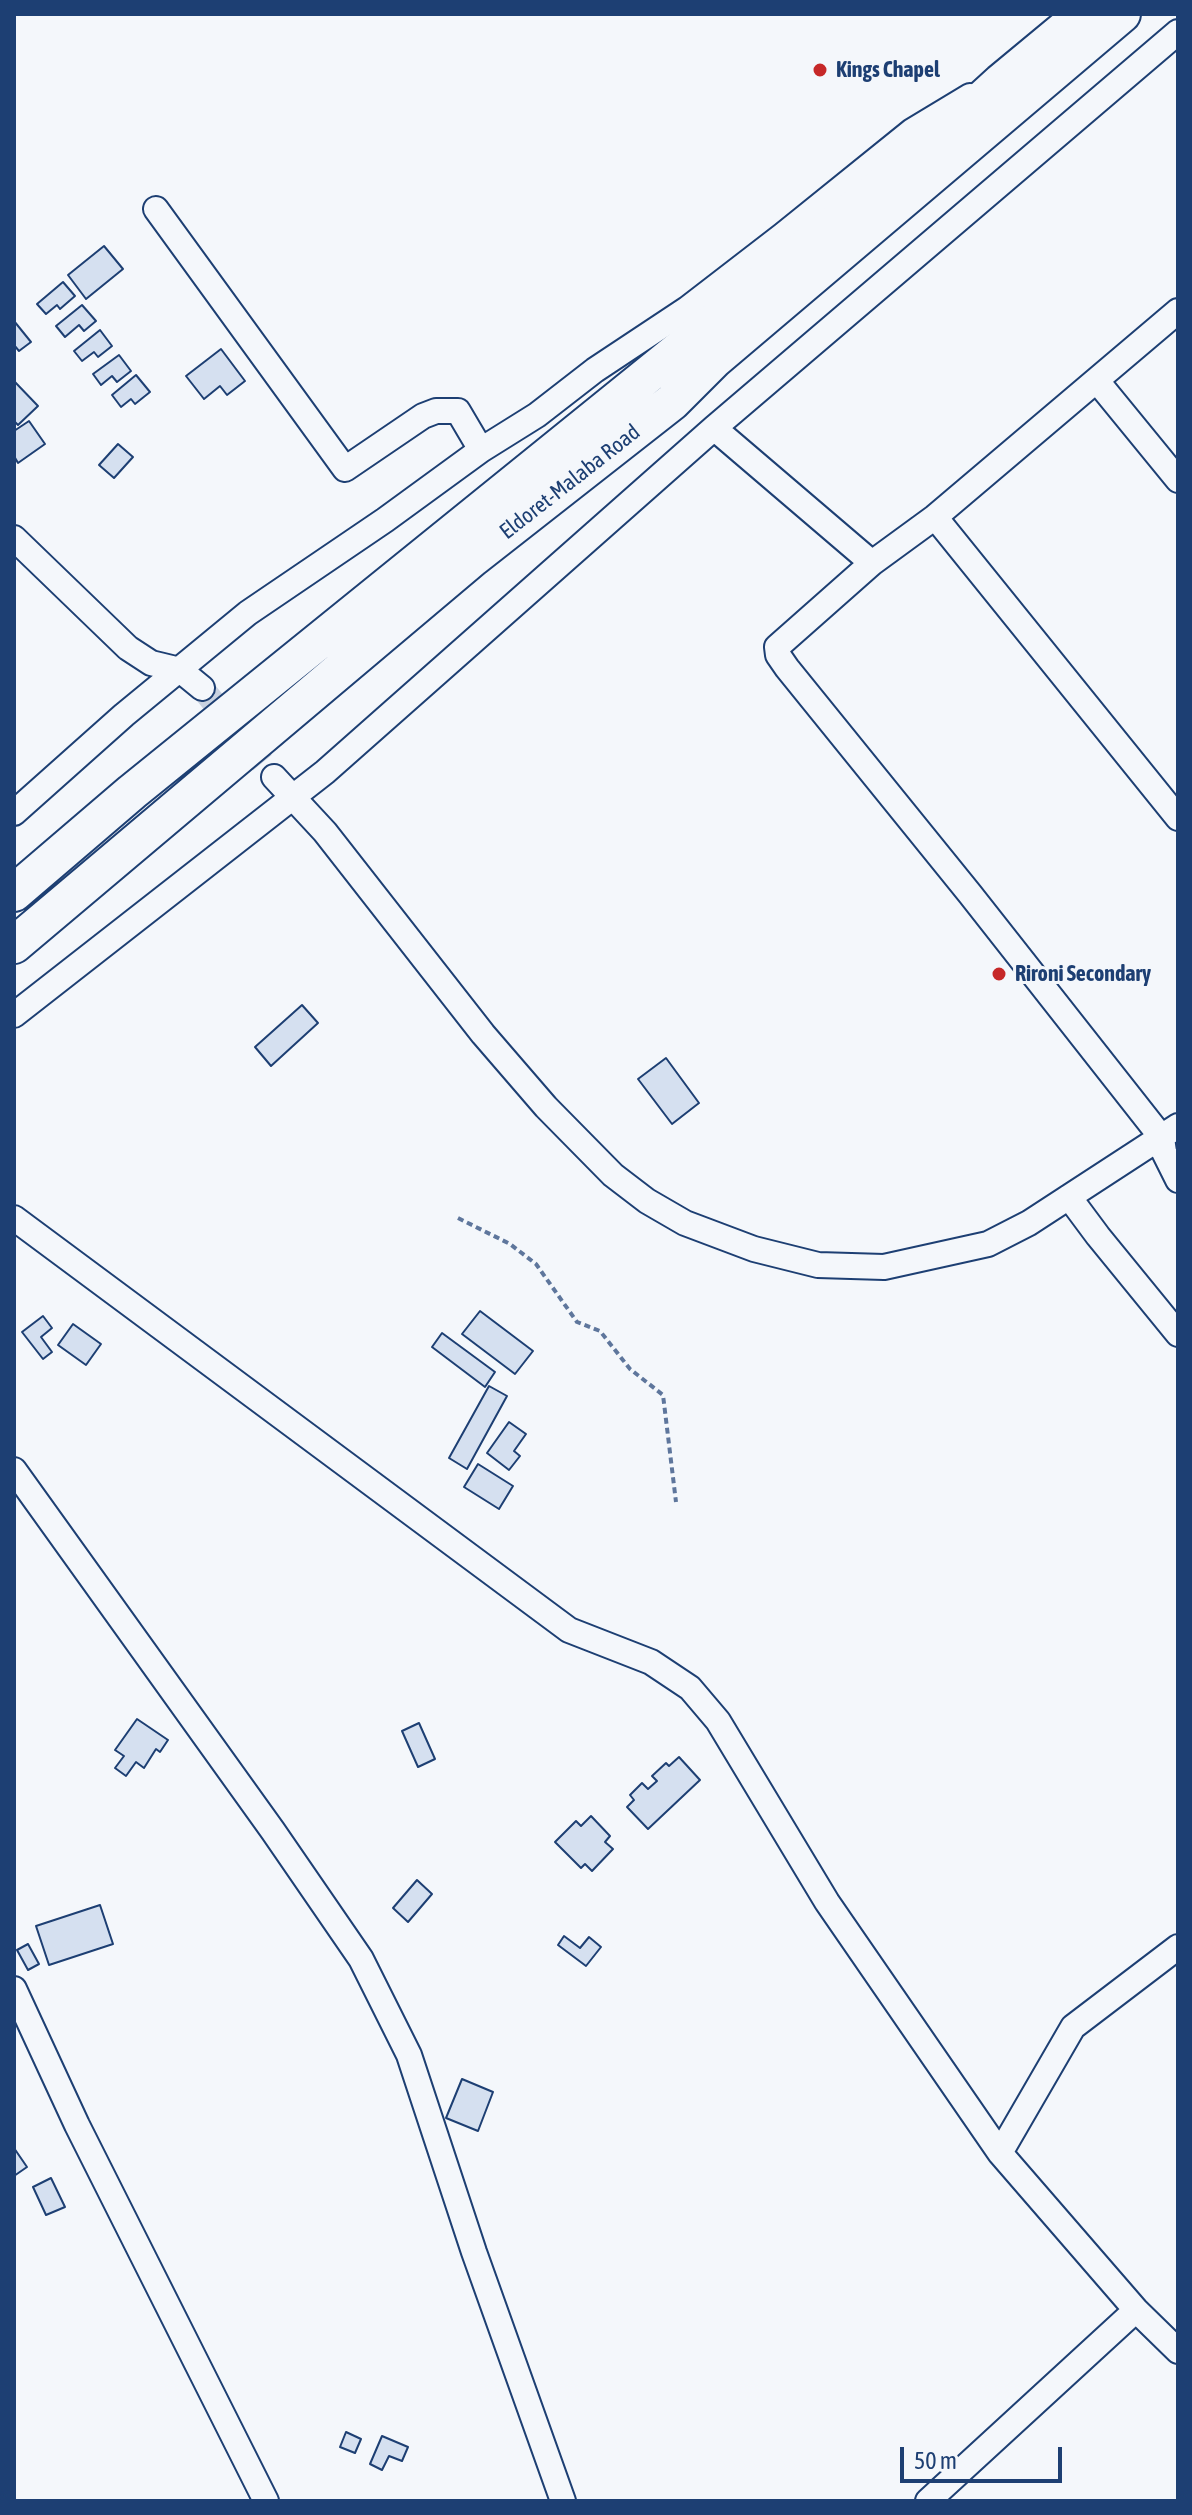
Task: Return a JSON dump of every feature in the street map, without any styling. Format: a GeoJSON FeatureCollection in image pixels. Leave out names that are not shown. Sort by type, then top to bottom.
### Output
{"type":"FeatureCollection","features":[{"type":"Feature","properties":{"kind":"highway","name":"Eldoret-Malaba Road"},"geometry":{"type":"LineString","coordinates":[[14,893],[144,782],[931,146],[1001,82],[1083,14]]}},
{"type":"Feature","properties":{"kind":"highway","name":"Eldoret-Malaba Road"},"geometry":{"type":"LineString","coordinates":[[14,945],[473,558],[672,402],[714,360],[1122,14]]}},
{"type":"Feature","properties":{"kind":"street"},"geometry":{"type":"LineString","coordinates":[[14,813],[124,715],[248,613],[687,309],[912,131],[968,97],[1064,14]]}},
{"type":"Feature","properties":{"kind":"street"},"geometry":{"type":"LineString","coordinates":[[14,1015],[294,797],[714,428],[1178,32]]}},
{"type":"Feature","properties":{"kind":"street"},"geometry":{"type":"LineString","coordinates":[[156,209],[345,469],[410,423],[436,411],[458,411],[481,450]]}},
{"type":"Feature","properties":{"kind":"street"},"geometry":{"type":"LineString","coordinates":[[1178,311],[935,517],[872,563],[777,647],[778,655],[970,894],[1170,1132],[1168,1163],[1178,1180]]}},
{"type":"Feature","properties":{"kind":"street"},"geometry":{"type":"LineString","coordinates":[[1097,381],[1178,480]]}},
{"type":"Feature","properties":{"kind":"street"},"geometry":{"type":"LineString","coordinates":[[714,428],[872,563]]}},
{"type":"Feature","properties":{"kind":"street"},"geometry":{"type":"LineString","coordinates":[[935,517],[1178,818]]}},
{"type":"Feature","properties":{"kind":"street"},"geometry":{"type":"LineString","coordinates":[[14,538],[128,648],[151,663],[180,670],[202,688]]}},
{"type":"Feature","properties":{"kind":"street"},"geometry":{"type":"LineString","coordinates":[[274,777],[355,870],[483,1034],[546,1107],[613,1175],[647,1201],[685,1223],[754,1249],[818,1265],[884,1267],[988,1244],[1029,1223],[1170,1132]]}},
{"type":"Feature","properties":{"kind":"street"},"geometry":{"type":"LineString","coordinates":[[1069,1197],[1178,1334]]}},
{"type":"Feature","properties":{"kind":"street"},"geometry":{"type":"LineString","coordinates":[[14,1218],[569,1630],[651,1662],[690,1688],[718,1721],[827,1902],[1000,2153],[1136,2310],[1178,2351]]}},
{"type":"Feature","properties":{"kind":"street"},"geometry":{"type":"LineString","coordinates":[[14,1470],[361,1959],[409,2055],[474,2252],[563,2501]]}},
{"type":"Feature","properties":{"kind":"street"},"geometry":{"type":"LineString","coordinates":[[1000,2153],[1073,2027],[1178,1947]]}},
{"type":"Feature","properties":{"kind":"street"},"geometry":{"type":"LineString","coordinates":[[14,1989],[77,2125],[266,2501]]}},
{"type":"Feature","properties":{"kind":"street"},"geometry":{"type":"LineString","coordinates":[[928,2501],[1136,2310]]}},
{"type":"Feature","properties":{"kind":"path"},"geometry":{"type":"LineString","coordinates":[[458,1218],[510,1244],[536,1264],[577,1322],[600,1331],[630,1369],[663,1395],[676,1502]]}},
{"type":"Feature","properties":{"kind":"building"},"geometry":{"type":"Polygon","coordinates":[[[104,246],[123,269],[86,299],[68,275],[104,246]]]}},
{"type":"Feature","properties":{"kind":"building"},"geometry":{"type":"Polygon","coordinates":[[[63,282],[75,296],[60,309],[57,305],[46,314],[37,304],[63,282]]]}},
{"type":"Feature","properties":{"kind":"building"},"geometry":{"type":"Polygon","coordinates":[[[82,305],[96,321],[84,331],[79,325],[65,337],[56,326],[82,305]]]}},
{"type":"Feature","properties":{"kind":"building"},"geometry":{"type":"Polygon","coordinates":[[[14,321],[31,342],[19,351],[14,345],[14,321]]]}},
{"type":"Feature","properties":{"kind":"building"},"geometry":{"type":"Polygon","coordinates":[[[100,330],[112,346],[98,357],[94,352],[82,361],[74,351],[100,330]]]}},
{"type":"Feature","properties":{"kind":"building"},"geometry":{"type":"Polygon","coordinates":[[[221,349],[245,381],[227,395],[220,386],[204,399],[186,376],[221,349]]]}},
{"type":"Feature","properties":{"kind":"building"},"geometry":{"type":"Polygon","coordinates":[[[119,355],[131,371],[117,382],[112,376],[101,385],[93,374],[119,355]]]}},
{"type":"Feature","properties":{"kind":"building"},"geometry":{"type":"Polygon","coordinates":[[[136,375],[150,392],[135,404],[131,399],[121,407],[112,395],[136,375]]]}},
{"type":"Feature","properties":{"kind":"building"},"geometry":{"type":"Polygon","coordinates":[[[14,381],[38,406],[18,425],[14,421],[14,381]]]}},
{"type":"Feature","properties":{"kind":"building"},"geometry":{"type":"Polygon","coordinates":[[[29,421],[45,444],[18,463],[14,456],[14,431],[29,421]]]}},
{"type":"Feature","properties":{"kind":"building"},"geometry":{"type":"Polygon","coordinates":[[[118,444],[133,457],[114,478],[99,465],[118,444]]]}},
{"type":"Feature","properties":{"kind":"building"},"geometry":{"type":"Polygon","coordinates":[[[302,1005],[318,1023],[271,1066],[255,1047],[302,1005]]]}},
{"type":"Feature","properties":{"kind":"building"},"geometry":{"type":"Polygon","coordinates":[[[666,1058],[699,1103],[672,1124],[638,1079],[666,1058]]]}},
{"type":"Feature","properties":{"kind":"building"},"geometry":{"type":"Polygon","coordinates":[[[480,1311],[533,1351],[515,1374],[462,1334],[480,1311]]]}},
{"type":"Feature","properties":{"kind":"building"},"geometry":{"type":"Polygon","coordinates":[[[43,1316],[52,1328],[41,1337],[52,1352],[43,1359],[22,1332],[43,1316]]]}},
{"type":"Feature","properties":{"kind":"building"},"geometry":{"type":"Polygon","coordinates":[[[73,1324],[101,1344],[86,1365],[58,1345],[73,1324]]]}},
{"type":"Feature","properties":{"kind":"building"},"geometry":{"type":"Polygon","coordinates":[[[442,1333],[495,1372],[485,1387],[432,1347],[442,1333]]]}},
{"type":"Feature","properties":{"kind":"building"},"geometry":{"type":"Polygon","coordinates":[[[489,1386],[507,1396],[467,1469],[449,1458],[489,1386]]]}},
{"type":"Feature","properties":{"kind":"building"},"geometry":{"type":"Polygon","coordinates":[[[509,1422],[526,1434],[514,1451],[520,1456],[509,1470],[487,1453],[509,1422]]]}},
{"type":"Feature","properties":{"kind":"building"},"geometry":{"type":"Polygon","coordinates":[[[478,1464],[513,1486],[499,1509],[464,1487],[478,1464]]]}},
{"type":"Feature","properties":{"kind":"building"},"geometry":{"type":"Polygon","coordinates":[[[137,1719],[168,1740],[160,1752],[156,1749],[144,1768],[136,1762],[126,1776],[115,1768],[124,1756],[115,1750],[137,1719]]]}},
{"type":"Feature","properties":{"kind":"building"},"geometry":{"type":"Polygon","coordinates":[[[419,1723],[435,1759],[418,1767],[402,1731],[419,1723]]]}},
{"type":"Feature","properties":{"kind":"building"},"geometry":{"type":"Polygon","coordinates":[[[679,1757],[700,1780],[648,1829],[627,1807],[634,1800],[630,1795],[642,1783],[648,1789],[657,1781],[652,1776],[666,1763],[669,1766],[679,1757]]]}},
{"type":"Feature","properties":{"kind":"building"},"geometry":{"type":"Polygon","coordinates":[[[591,1816],[610,1836],[605,1842],[613,1849],[592,1871],[585,1864],[581,1868],[555,1842],[576,1821],[581,1826],[591,1816]]]}},
{"type":"Feature","properties":{"kind":"building"},"geometry":{"type":"Polygon","coordinates":[[[417,1880],[432,1894],[408,1922],[393,1908],[417,1880]]]}},
{"type":"Feature","properties":{"kind":"building"},"geometry":{"type":"Polygon","coordinates":[[[100,1905],[113,1944],[49,1965],[36,1926],[100,1905]]]}},
{"type":"Feature","properties":{"kind":"building"},"geometry":{"type":"Polygon","coordinates":[[[564,1936],[580,1948],[589,1937],[601,1947],[586,1966],[558,1945],[564,1936]]]}},
{"type":"Feature","properties":{"kind":"building"},"geometry":{"type":"Polygon","coordinates":[[[28,1944],[39,1964],[28,1970],[17,1950],[28,1944]]]}},
{"type":"Feature","properties":{"kind":"building"},"geometry":{"type":"Polygon","coordinates":[[[462,2079],[493,2092],[478,2131],[446,2118],[462,2079]]]}},
{"type":"Feature","properties":{"kind":"building"},"geometry":{"type":"Polygon","coordinates":[[[14,2148],[27,2167],[14,2176],[14,2148]]]}},
{"type":"Feature","properties":{"kind":"building"},"geometry":{"type":"Polygon","coordinates":[[[51,2178],[65,2207],[46,2215],[33,2187],[51,2178]]]}},
{"type":"Feature","properties":{"kind":"building"},"geometry":{"type":"Polygon","coordinates":[[[346,2432],[361,2439],[355,2453],[340,2447],[346,2432]]]}},
{"type":"Feature","properties":{"kind":"building"},"geometry":{"type":"Polygon","coordinates":[[[382,2436],[408,2447],[402,2461],[389,2456],[382,2470],[370,2464],[382,2436]]]}},
{"type":"Feature","properties":{"kind":"tunnel"},"geometry":{"type":"LineString","coordinates":[[202,688],[274,777]]}},
{"type":"Feature","properties":{"kind":"place","name":"Kings Chapel"},"geometry":{"type":"Point","coordinates":[820,70]}},
{"type":"Feature","properties":{"kind":"place","name":"Rironi Secondary"},"geometry":{"type":"Point","coordinates":[999,974]}}]}
